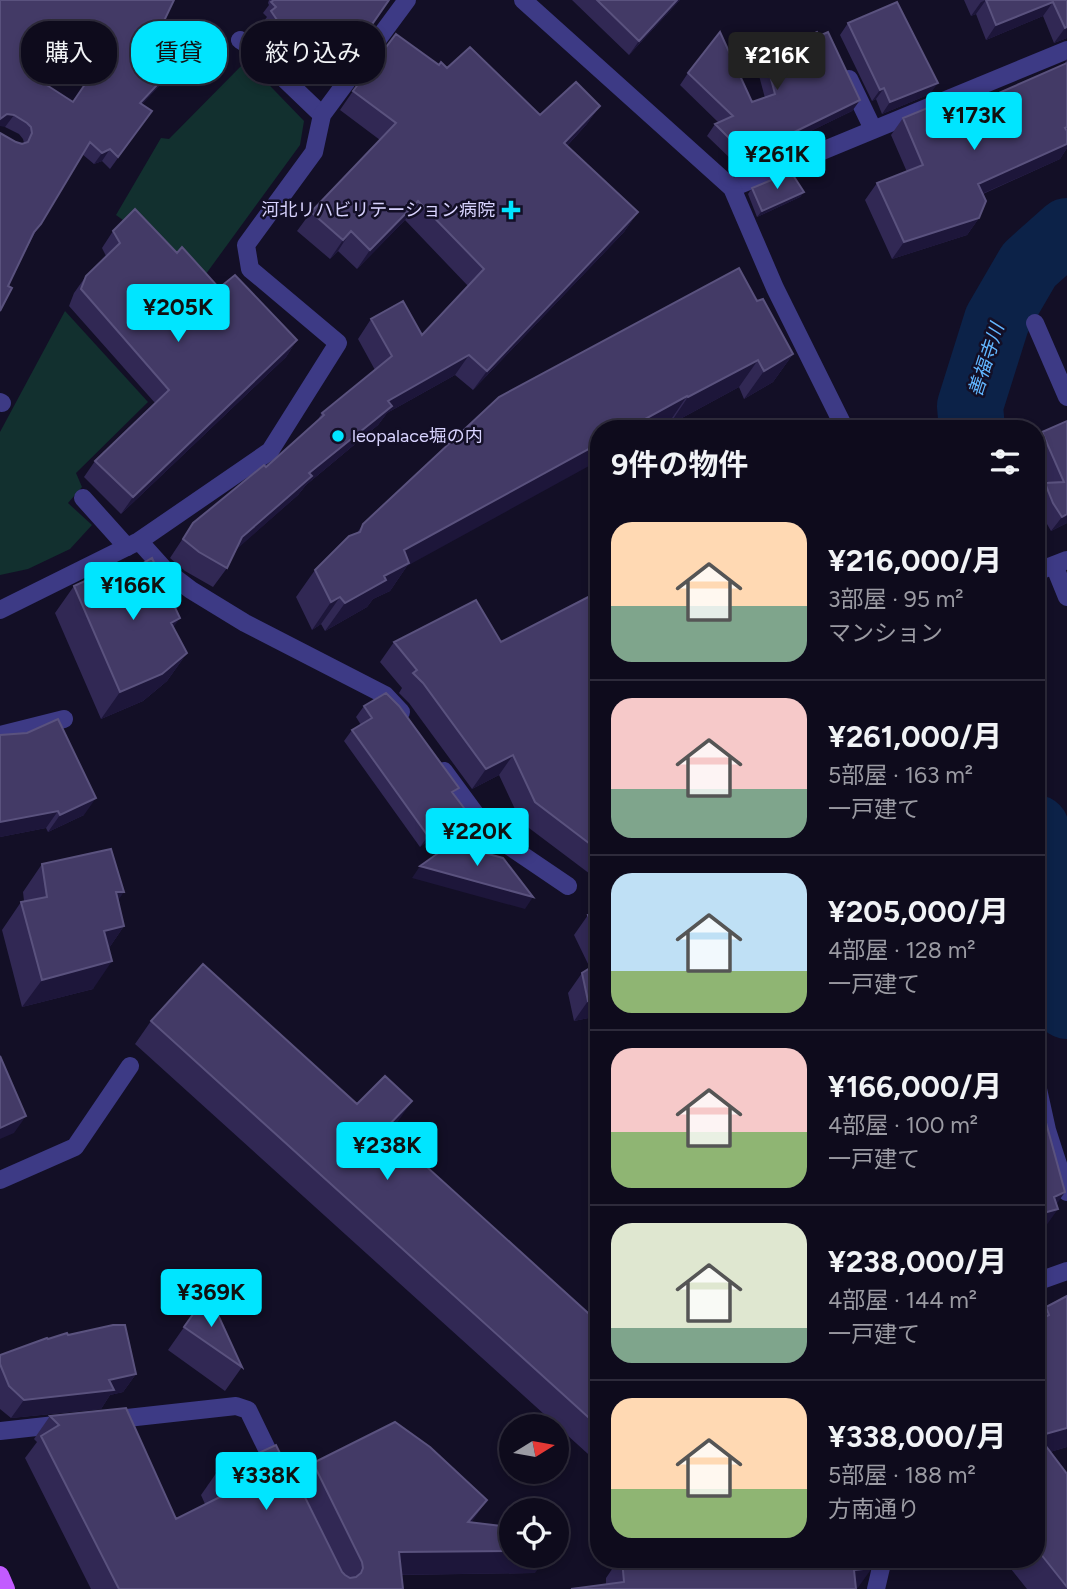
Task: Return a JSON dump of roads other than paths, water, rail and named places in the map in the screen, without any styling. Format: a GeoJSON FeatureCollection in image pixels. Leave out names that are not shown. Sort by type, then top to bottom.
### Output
{"type":"FeatureCollection","features":[{"type":"Feature","properties":{"kind":"main road"},"geometry":{"type":"LineString","coordinates":[[0,1575],[6,1589]]}},
{"type":"Feature","properties":{"kind":"street"},"geometry":{"type":"LineString","coordinates":[[0,610],[133,544],[270,451],[338,343],[250,269],[246,245],[314,152],[322,114],[407,0]]}},
{"type":"Feature","properties":{"kind":"street"},"geometry":{"type":"LineString","coordinates":[[523,0],[732,188],[775,288],[841,420]]}},
{"type":"Feature","properties":{"kind":"street"},"geometry":{"type":"LineString","coordinates":[[240,40],[251,47],[322,114]]}},
{"type":"Feature","properties":{"kind":"street"},"geometry":{"type":"LineString","coordinates":[[732,188],[1067,50]]}},
{"type":"Feature","properties":{"kind":"street"},"geometry":{"type":"LineString","coordinates":[[841,62],[873,130]]}},
{"type":"Feature","properties":{"kind":"street"},"geometry":{"type":"LineString","coordinates":[[1035,323],[1067,397]]}},
{"type":"Feature","properties":{"kind":"street"},"geometry":{"type":"LineString","coordinates":[[83,498],[133,544],[191,590],[245,623],[385,695],[412,727]]}},
{"type":"Feature","properties":{"kind":"street"},"geometry":{"type":"LineString","coordinates":[[1061,563],[1067,597]]}},
{"type":"Feature","properties":{"kind":"street"},"geometry":{"type":"LineString","coordinates":[[0,735],[64,719]]}},
{"type":"Feature","properties":{"kind":"street"},"geometry":{"type":"LineString","coordinates":[[433,756],[480,820],[503,842],[568,886]]}},
{"type":"Feature","properties":{"kind":"street"},"geometry":{"type":"LineString","coordinates":[[0,1180],[75,1147],[130,1066]]}},
{"type":"Feature","properties":{"kind":"street"},"geometry":{"type":"LineString","coordinates":[[1045,1121],[1067,1192]]}},
{"type":"Feature","properties":{"kind":"street"},"geometry":{"type":"LineString","coordinates":[[1045,1279],[1067,1271]]}},
{"type":"Feature","properties":{"kind":"street"},"geometry":{"type":"LineString","coordinates":[[0,1431],[236,1406],[248,1410],[283,1482]]}},
{"type":"Feature","properties":{"kind":"street"},"geometry":{"type":"LineString","coordinates":[[876,1589],[881,1568]]}},
{"type":"Feature","properties":{"kind":"waterway","name":"善福寺川"},"geometry":{"type":"LineString","coordinates":[[971,420],[970,406],[997,320],[1029,265],[1067,231]]}},
{"type":"Feature","properties":{"kind":"waterway","name":"善福寺川"},"geometry":{"type":"LineString","coordinates":[[1045,880],[1067,1006]]}},
{"type":"Feature","properties":{"kind":"place","name":"河北リハビリテーション病院"},"geometry":{"type":"Point","coordinates":[511,210]}},
{"type":"Feature","properties":{"kind":"place","name":"leopalace堀の内"},"geometry":{"type":"Point","coordinates":[338,436]}}]}
